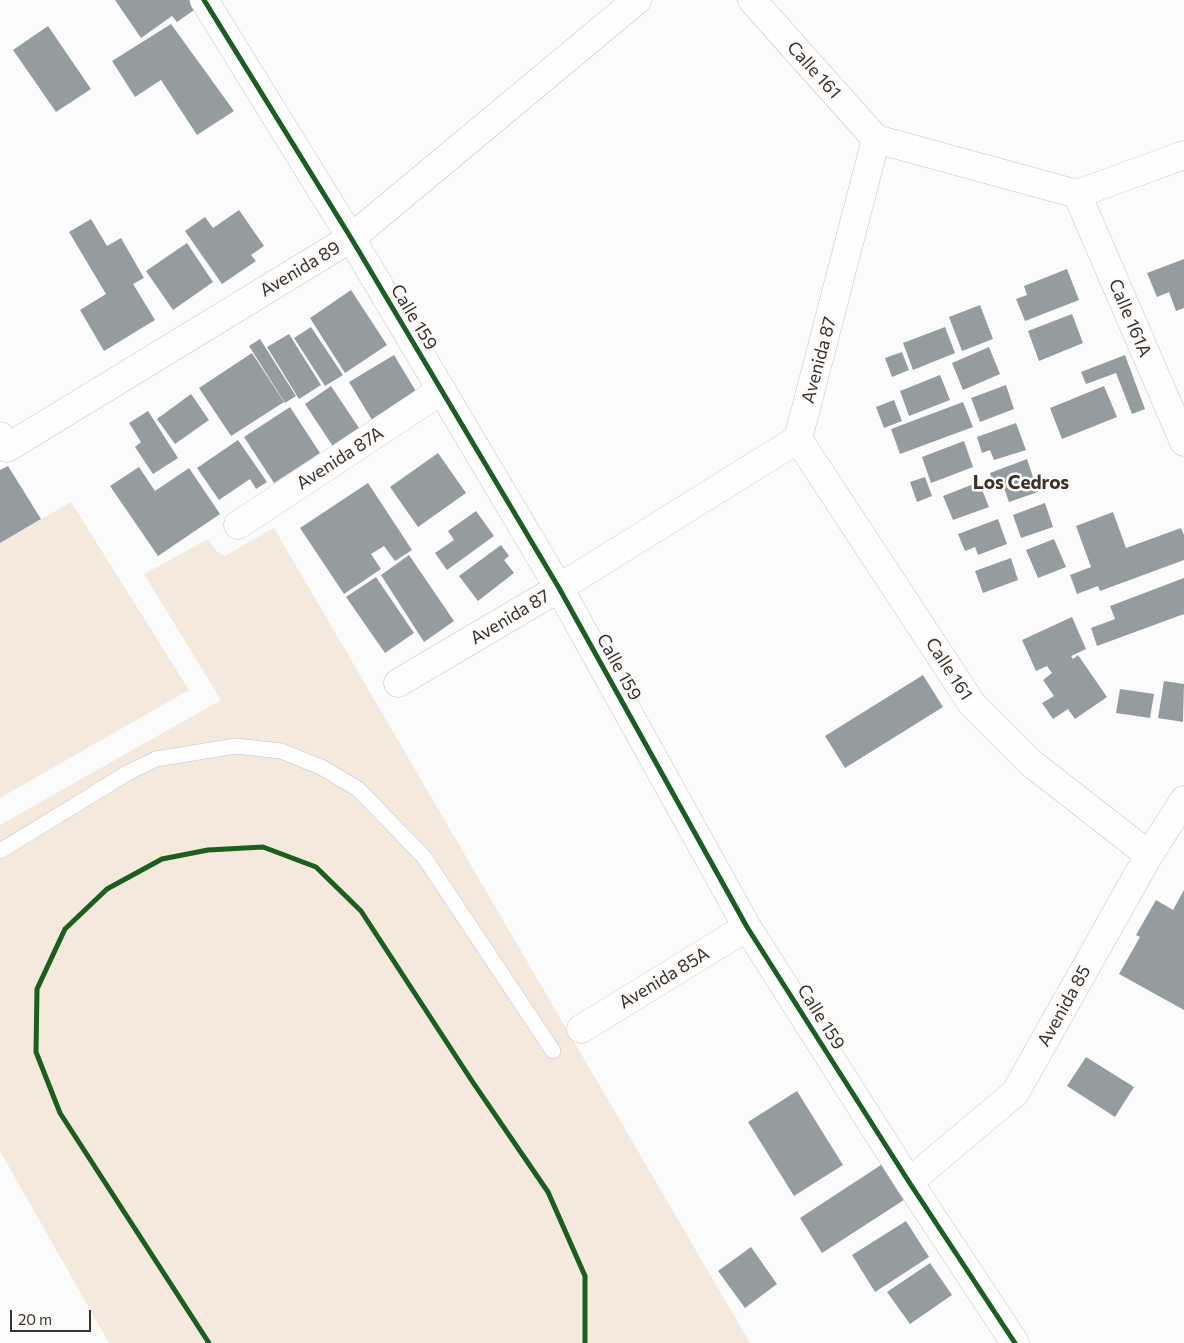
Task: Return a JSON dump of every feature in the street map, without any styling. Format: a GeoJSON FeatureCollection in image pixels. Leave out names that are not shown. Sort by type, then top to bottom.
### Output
{"type":"FeatureCollection","features":[{"type":"Feature","properties":{"kind":"street","name":"Calle 159"},"geometry":{"type":"LineString","coordinates":[[204,0],[442,390],[559,588],[747,927],[909,1182],[1015,1343]]}},
{"type":"Feature","properties":{"kind":"street","name":"Avenida 89"},"geometry":{"type":"LineString","coordinates":[[4,442],[350,238],[637,0]]}},
{"type":"Feature","properties":{"kind":"street","name":"Calle 161"},"geometry":{"type":"LineString","coordinates":[[752,0],[876,139]]}},
{"type":"Feature","properties":{"kind":"street"},"geometry":{"type":"LineString","coordinates":[[876,139],[1077,194],[1184,156]]}},
{"type":"Feature","properties":{"kind":"street","name":"Avenida 87"},"geometry":{"type":"LineString","coordinates":[[398,683],[559,588],[798,439],[876,139]]}},
{"type":"Feature","properties":{"kind":"street","name":"Calle 161A"},"geometry":{"type":"LineString","coordinates":[[1077,194],[1184,442]]}},
{"type":"Feature","properties":{"kind":"street","name":"Avenida 87A"},"geometry":{"type":"LineString","coordinates":[[238,525],[442,390]]}},
{"type":"Feature","properties":{"kind":"street","name":"Calle 161"},"geometry":{"type":"LineString","coordinates":[[798,439],[972,704],[1031,763],[1149,855]]}},
{"type":"Feature","properties":{"kind":"street","name":"Avenida 85"},"geometry":{"type":"LineString","coordinates":[[909,1182],[1015,1094],[1149,855],[1184,800]]}},
{"type":"Feature","properties":{"kind":"street","name":"Avenida 85A"},"geometry":{"type":"LineString","coordinates":[[581,1029],[747,927]]}},
{"type":"Feature","properties":{"kind":"lane"},"geometry":{"type":"LineString","coordinates":[[0,851],[129,772],[156,759],[236,746],[281,751],[321,768],[358,789],[424,857],[553,1051]]}},
{"type":"Feature","properties":{"kind":"shaded area"},"geometry":{"type":"Polygon","coordinates":[[[71,502],[189,690],[0,798],[0,543],[71,502]]]}},
{"type":"Feature","properties":{"kind":"shaded area"},"geometry":{"type":"Polygon","coordinates":[[[274,528],[750,1343],[109,1343],[0,1151],[0,825],[221,700],[144,574],[208,539],[217,552],[225,556],[274,528]]]}},
{"type":"Feature","properties":{"kind":"building"},"geometry":{"type":"Polygon","coordinates":[[[115,0],[191,0],[197,8],[177,22],[172,16],[141,38],[115,0]]]}},
{"type":"Feature","properties":{"kind":"building"},"geometry":{"type":"Polygon","coordinates":[[[171,24],[234,111],[197,135],[161,80],[135,97],[112,61],[171,24]]]}},
{"type":"Feature","properties":{"kind":"building"},"geometry":{"type":"Polygon","coordinates":[[[48,26],[91,89],[56,112],[13,50],[48,26]]]}},
{"type":"Feature","properties":{"kind":"building"},"geometry":{"type":"Polygon","coordinates":[[[239,210],[264,246],[251,255],[256,261],[222,284],[185,231],[205,217],[213,228],[239,210]]]}},
{"type":"Feature","properties":{"kind":"building"},"geometry":{"type":"Polygon","coordinates":[[[91,219],[107,246],[121,238],[144,278],[133,284],[155,320],[104,351],[80,310],[106,294],[69,232],[91,219]]]}},
{"type":"Feature","properties":{"kind":"building"},"geometry":{"type":"Polygon","coordinates":[[[187,243],[213,282],[173,310],[146,271],[187,243]]]}},
{"type":"Feature","properties":{"kind":"building"},"geometry":{"type":"Polygon","coordinates":[[[1184,259],[1184,308],[1176,311],[1169,292],[1157,297],[1147,273],[1184,259]]]}},
{"type":"Feature","properties":{"kind":"building"},"geometry":{"type":"Polygon","coordinates":[[[1067,269],[1079,300],[1025,321],[1016,299],[1027,295],[1024,286],[1067,269]]]}},
{"type":"Feature","properties":{"kind":"building"},"geometry":{"type":"Polygon","coordinates":[[[351,290],[387,345],[345,373],[310,318],[351,290]]]}},
{"type":"Feature","properties":{"kind":"building"},"geometry":{"type":"Polygon","coordinates":[[[980,305],[993,339],[962,351],[949,317],[980,305]]]}},
{"type":"Feature","properties":{"kind":"building"},"geometry":{"type":"Polygon","coordinates":[[[1072,314],[1083,343],[1039,361],[1028,331],[1072,314]]]}},
{"type":"Feature","properties":{"kind":"building"},"geometry":{"type":"Polygon","coordinates":[[[311,327],[343,375],[325,386],[294,338],[311,327]]]}},
{"type":"Feature","properties":{"kind":"building"},"geometry":{"type":"Polygon","coordinates":[[[945,327],[955,353],[913,370],[903,343],[945,327]]]}},
{"type":"Feature","properties":{"kind":"building"},"geometry":{"type":"Polygon","coordinates":[[[289,334],[321,385],[299,399],[267,347],[289,334]]]}},
{"type":"Feature","properties":{"kind":"building"},"geometry":{"type":"Polygon","coordinates":[[[260,339],[296,396],[285,403],[249,346],[260,339]]]}},
{"type":"Feature","properties":{"kind":"building"},"geometry":{"type":"Polygon","coordinates":[[[989,347],[1000,374],[963,390],[952,363],[989,347]]]}},
{"type":"Feature","properties":{"kind":"building"},"geometry":{"type":"Polygon","coordinates":[[[902,352],[909,370],[892,377],[885,358],[902,352]]]}},
{"type":"Feature","properties":{"kind":"building"},"geometry":{"type":"Polygon","coordinates":[[[252,353],[284,402],[231,436],[199,388],[252,353]]]}},
{"type":"Feature","properties":{"kind":"building"},"geometry":{"type":"Polygon","coordinates":[[[394,355],[417,393],[372,420],[349,382],[394,355]]]}},
{"type":"Feature","properties":{"kind":"building"},"geometry":{"type":"Polygon","coordinates":[[[1125,355],[1145,409],[1132,414],[1116,373],[1086,384],[1081,372],[1125,355]]]}},
{"type":"Feature","properties":{"kind":"building"},"geometry":{"type":"Polygon","coordinates":[[[940,375],[950,400],[909,416],[900,391],[940,375]]]}},
{"type":"Feature","properties":{"kind":"building"},"geometry":{"type":"Polygon","coordinates":[[[1006,385],[1014,409],[980,422],[971,398],[1006,385]]]}},
{"type":"Feature","properties":{"kind":"building"},"geometry":{"type":"Polygon","coordinates":[[[331,386],[361,431],[334,448],[305,404],[331,386]]]}},
{"type":"Feature","properties":{"kind":"building"},"geometry":{"type":"Polygon","coordinates":[[[1104,386],[1117,417],[1062,439],[1050,408],[1104,386]]]}},
{"type":"Feature","properties":{"kind":"building"},"geometry":{"type":"Polygon","coordinates":[[[191,394],[209,420],[175,444],[157,419],[191,394]]]}},
{"type":"Feature","properties":{"kind":"building"},"geometry":{"type":"Polygon","coordinates":[[[894,400],[902,421],[884,428],[876,407],[894,400]]]}},
{"type":"Feature","properties":{"kind":"building"},"geometry":{"type":"Polygon","coordinates":[[[963,402],[973,427],[900,454],[891,429],[963,402]]]}},
{"type":"Feature","properties":{"kind":"building"},"geometry":{"type":"Polygon","coordinates":[[[290,407],[320,453],[274,483],[244,437],[290,407]]]}},
{"type":"Feature","properties":{"kind":"building"},"geometry":{"type":"Polygon","coordinates":[[[148,411],[178,458],[153,474],[135,447],[141,442],[129,423],[148,411]]]}},
{"type":"Feature","properties":{"kind":"building"},"geometry":{"type":"Polygon","coordinates":[[[1016,423],[1026,450],[994,460],[990,450],[982,453],[977,437],[1016,423]]]}},
{"type":"Feature","properties":{"kind":"building"},"geometry":{"type":"Polygon","coordinates":[[[238,440],[267,482],[256,489],[250,479],[219,500],[197,468],[238,440]]]}},
{"type":"Feature","properties":{"kind":"building"},"geometry":{"type":"Polygon","coordinates":[[[964,441],[973,467],[931,483],[922,457],[964,441]]]}},
{"type":"Feature","properties":{"kind":"building"},"geometry":{"type":"Polygon","coordinates":[[[438,453],[466,493],[418,527],[390,487],[438,453]]]}},
{"type":"Feature","properties":{"kind":"building"},"geometry":{"type":"Polygon","coordinates":[[[1027,459],[1038,492],[1009,502],[1004,488],[996,490],[990,473],[1027,459]]]}},
{"type":"Feature","properties":{"kind":"building"},"geometry":{"type":"Polygon","coordinates":[[[8,466],[41,519],[0,543],[0,470],[8,466]]]}},
{"type":"Feature","properties":{"kind":"building"},"geometry":{"type":"Polygon","coordinates":[[[139,467],[155,491],[189,468],[220,514],[158,556],[110,486],[139,467]]]}},
{"type":"Feature","properties":{"kind":"building"},"geometry":{"type":"Polygon","coordinates":[[[925,477],[932,496],[917,502],[910,482],[925,477]]]}},
{"type":"Feature","properties":{"kind":"building"},"geometry":{"type":"Polygon","coordinates":[[[979,482],[989,507],[953,520],[943,496],[979,482]]]}},
{"type":"Feature","properties":{"kind":"building"},"geometry":{"type":"Polygon","coordinates":[[[368,483],[412,550],[395,561],[384,546],[371,554],[381,569],[344,594],[300,528],[368,483]]]}},
{"type":"Feature","properties":{"kind":"building"},"geometry":{"type":"Polygon","coordinates":[[[1045,503],[1053,527],[1021,538],[1013,515],[1045,503]]]}},
{"type":"Feature","properties":{"kind":"building"},"geometry":{"type":"Polygon","coordinates":[[[476,511],[494,536],[447,570],[435,553],[454,540],[448,531],[476,511]]]}},
{"type":"Feature","properties":{"kind":"building"},"geometry":{"type":"Polygon","coordinates":[[[1113,512],[1126,548],[1181,528],[1184,535],[1184,560],[1100,591],[1098,586],[1077,594],[1070,575],[1091,567],[1076,526],[1113,512]]]}},
{"type":"Feature","properties":{"kind":"building"},"geometry":{"type":"Polygon","coordinates":[[[998,519],[1007,544],[978,555],[975,547],[965,551],[958,534],[998,519]]]}},
{"type":"Feature","properties":{"kind":"building"},"geometry":{"type":"Polygon","coordinates":[[[1054,539],[1066,567],[1038,578],[1026,550],[1054,539]]]}},
{"type":"Feature","properties":{"kind":"building"},"geometry":{"type":"Polygon","coordinates":[[[501,545],[509,556],[504,560],[514,573],[478,601],[459,576],[501,545]]]}},
{"type":"Feature","properties":{"kind":"building"},"geometry":{"type":"Polygon","coordinates":[[[409,555],[454,621],[424,642],[381,575],[409,555]]]}},
{"type":"Feature","properties":{"kind":"building"},"geometry":{"type":"Polygon","coordinates":[[[1011,558],[1018,580],[983,593],[975,571],[1011,558]]]}},
{"type":"Feature","properties":{"kind":"building"},"geometry":{"type":"Polygon","coordinates":[[[376,577],[414,633],[385,653],[346,597],[376,577]]]}},
{"type":"Feature","properties":{"kind":"building"},"geometry":{"type":"Polygon","coordinates":[[[1184,578],[1184,614],[1097,646],[1091,628],[1115,619],[1110,606],[1184,578]]]}},
{"type":"Feature","properties":{"kind":"building"},"geometry":{"type":"Polygon","coordinates":[[[1072,617],[1086,649],[1071,656],[1073,659],[1078,655],[1107,697],[1075,719],[1068,709],[1053,719],[1042,703],[1054,696],[1043,680],[1052,673],[1047,666],[1036,671],[1022,640],[1072,617]]]}},
{"type":"Feature","properties":{"kind":"building"},"geometry":{"type":"Polygon","coordinates":[[[923,675],[943,707],[845,768],[825,736],[923,675]]]}},
{"type":"Feature","properties":{"kind":"building"},"geometry":{"type":"Polygon","coordinates":[[[1164,681],[1184,684],[1183,722],[1158,718],[1164,681]]]}},
{"type":"Feature","properties":{"kind":"building"},"geometry":{"type":"Polygon","coordinates":[[[1120,689],[1154,694],[1150,718],[1116,713],[1120,689]]]}},
{"type":"Feature","properties":{"kind":"building"},"geometry":{"type":"Polygon","coordinates":[[[1184,890],[1184,1010],[1119,974],[1140,937],[1136,935],[1156,900],[1173,910],[1184,890]]]}},
{"type":"Feature","properties":{"kind":"building"},"geometry":{"type":"Polygon","coordinates":[[[1086,1057],[1134,1087],[1115,1117],[1067,1086],[1086,1057]]]}},
{"type":"Feature","properties":{"kind":"building"},"geometry":{"type":"Polygon","coordinates":[[[797,1091],[843,1165],[794,1196],[748,1122],[797,1091]]]}},
{"type":"Feature","properties":{"kind":"building"},"geometry":{"type":"Polygon","coordinates":[[[884,1163],[907,1198],[822,1253],[800,1218],[884,1163]]]}},
{"type":"Feature","properties":{"kind":"building"},"geometry":{"type":"Polygon","coordinates":[[[906,1221],[929,1257],[875,1292],[852,1255],[906,1221]]]}},
{"type":"Feature","properties":{"kind":"building"},"geometry":{"type":"Polygon","coordinates":[[[751,1247],[777,1284],[745,1308],[718,1271],[751,1247]]]}},
{"type":"Feature","properties":{"kind":"building"},"geometry":{"type":"Polygon","coordinates":[[[930,1263],[952,1295],[910,1324],[887,1292],[930,1263]]]}},
{"type":"Feature","properties":{"kind":"cycle path"},"geometry":{"type":"LineString","coordinates":[[204,0],[351,238],[559,588],[747,927],[909,1182],[1015,1343]]}},
{"type":"Feature","properties":{"kind":"cycle path"},"geometry":{"type":"LineString","coordinates":[[209,1343],[60,1113],[36,1052],[37,989],[65,929],[107,889],[162,859],[208,850],[263,847],[316,867],[361,911],[472,1081],[548,1192],[585,1276],[585,1343]]}},
{"type":"Feature","properties":{"kind":"district","name":"Los Cedros"},"geometry":{"type":"Point","coordinates":[1021,483]}}]}
